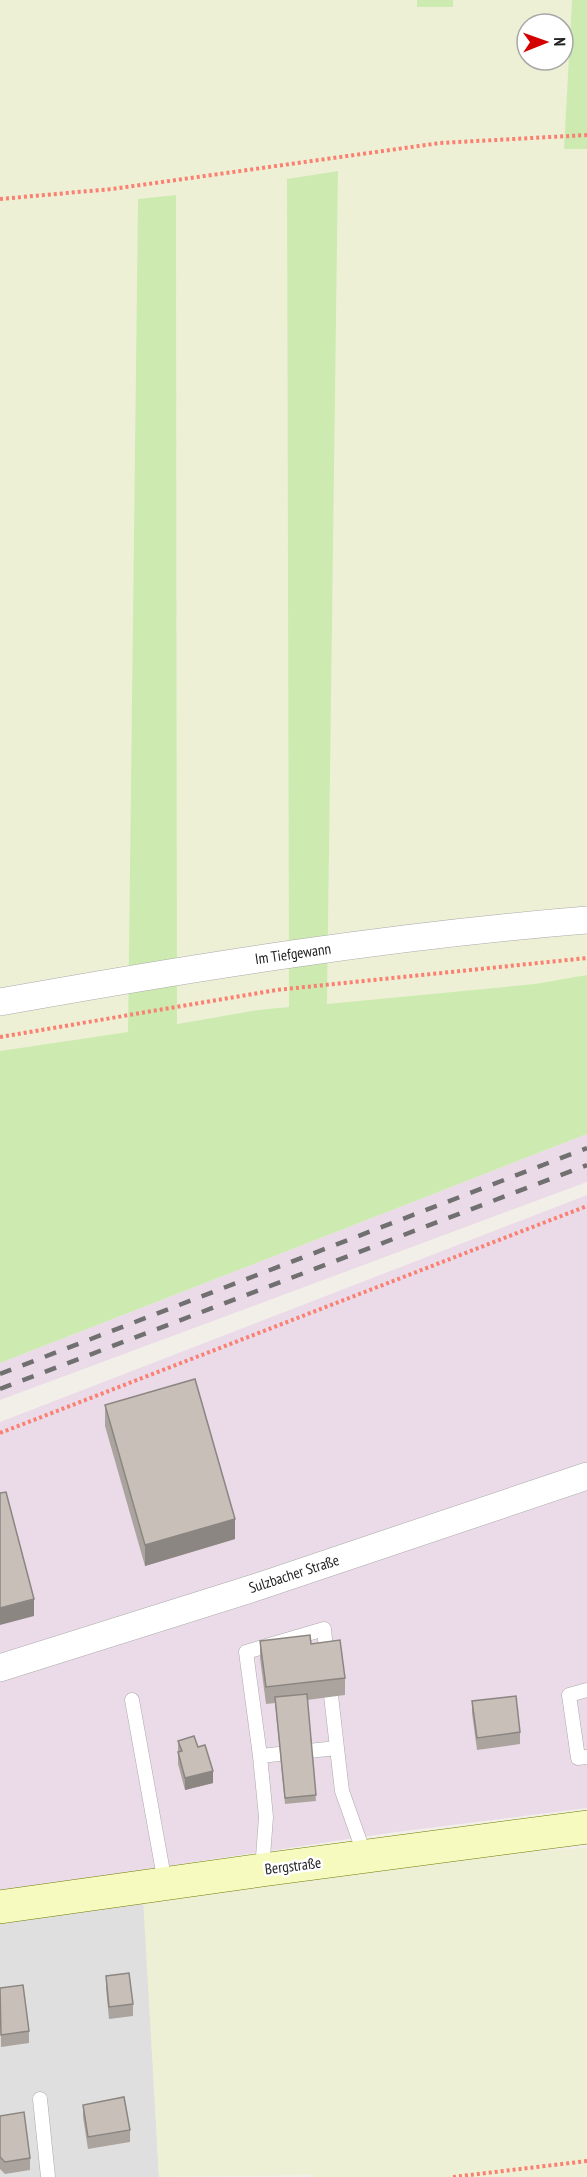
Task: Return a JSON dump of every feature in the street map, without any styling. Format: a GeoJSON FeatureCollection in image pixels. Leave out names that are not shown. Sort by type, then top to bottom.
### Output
{"type":"FeatureCollection","features":[{"type":"Feature","properties":{"kind":"main road","name":"Bergstraße"},"geometry":{"type":"LineString","coordinates":[[0,1907],[587,1827]]}},
{"type":"Feature","properties":{"kind":"street","name":"Im Tiefgewann"},"geometry":{"type":"LineString","coordinates":[[0,1002],[149,975],[284,955],[440,934],[587,920]]}},
{"type":"Feature","properties":{"kind":"street","name":"Sulzbacher Straße"},"geometry":{"type":"LineString","coordinates":[[0,1668],[260,1586],[587,1476]]}},
{"type":"Feature","properties":{"kind":"lane"},"geometry":{"type":"LineString","coordinates":[[262,1870],[266,1817],[246,1652],[324,1629],[342,1791],[365,1857]]}},
{"type":"Feature","properties":{"kind":"lane"},"geometry":{"type":"LineString","coordinates":[[587,1690],[569,1695],[578,1758],[587,1757]]}},
{"type":"Feature","properties":{"kind":"lane"},"geometry":{"type":"LineString","coordinates":[[132,1700],[165,1883]]}},
{"type":"Feature","properties":{"kind":"lane"},"geometry":{"type":"LineString","coordinates":[[260,1756],[338,1748]]}},
{"type":"Feature","properties":{"kind":"lane"},"geometry":{"type":"LineString","coordinates":[[40,2098],[48,2177]]}},
{"type":"Feature","properties":{"kind":"path"},"geometry":{"type":"LineString","coordinates":[[0,199],[112,189],[440,143],[587,135]]}},
{"type":"Feature","properties":{"kind":"path"},"geometry":{"type":"LineString","coordinates":[[0,1037],[276,990],[587,958]]}},
{"type":"Feature","properties":{"kind":"path"},"geometry":{"type":"LineString","coordinates":[[0,1434],[587,1206]]}},
{"type":"Feature","properties":{"kind":"path"},"geometry":{"type":"LineString","coordinates":[[453,2177],[587,2161]]}},
{"type":"Feature","properties":{"kind":"shaded area"},"geometry":{"type":"Polygon","coordinates":[[[587,1134],[587,1182],[0,1400],[0,1363],[587,1134]]]}},
{"type":"Feature","properties":{"kind":"shaded area"},"geometry":{"type":"Polygon","coordinates":[[[587,1195],[587,1808],[389,1833],[0,1891],[0,1422],[587,1195]]]}},
{"type":"Feature","properties":{"kind":"shaded area"},"geometry":{"type":"Polygon","coordinates":[[[143,1869],[159,2177],[0,2177],[0,1891],[143,1869]]]}},
{"type":"Feature","properties":{"kind":"green space"},"geometry":{"type":"Polygon","coordinates":[[[0,0],[417,0],[417,7],[452,7],[453,0],[572,0],[571,12],[515,12],[515,72],[568,72],[564,149],[587,149],[587,975],[535,984],[327,1005],[338,171],[287,179],[289,1007],[177,1024],[176,196],[138,200],[128,1033],[0,1051],[0,0]]]}},
{"type":"Feature","properties":{"kind":"green space"},"geometry":{"type":"Polygon","coordinates":[[[417,0],[453,0],[453,7],[417,7],[417,0]]]}},
{"type":"Feature","properties":{"kind":"green space"},"geometry":{"type":"Polygon","coordinates":[[[572,0],[587,0],[587,149],[564,149],[568,72],[575,72],[575,12],[571,12],[572,0]]]}},
{"type":"Feature","properties":{"kind":"green space"},"geometry":{"type":"Polygon","coordinates":[[[338,171],[327,1004],[535,984],[587,975],[587,1134],[0,1363],[0,1051],[128,1032],[138,199],[176,195],[177,1024],[289,1007],[287,179],[338,171]]]}},
{"type":"Feature","properties":{"kind":"green space"},"geometry":{"type":"Polygon","coordinates":[[[406,1841],[542,1851],[587,1848],[587,2177],[311,2177],[311,2175],[159,2177],[143,1898],[406,1841]]]}},
{"type":"Feature","properties":{"kind":"building"},"geometry":{"type":"Polygon","coordinates":[[[195,1379],[235,1519],[145,1545],[105,1405],[195,1379]]]}},
{"type":"Feature","properties":{"kind":"building"},"geometry":{"type":"Polygon","coordinates":[[[6,1492],[34,1599],[0,1608],[0,1493],[6,1492]]]}},
{"type":"Feature","properties":{"kind":"building"},"geometry":{"type":"Polygon","coordinates":[[[310,1635],[311,1644],[340,1640],[345,1678],[266,1687],[260,1641],[310,1635]]]}},
{"type":"Feature","properties":{"kind":"building"},"geometry":{"type":"Polygon","coordinates":[[[307,1694],[316,1795],[285,1798],[275,1697],[307,1694]]]}},
{"type":"Feature","properties":{"kind":"building"},"geometry":{"type":"Polygon","coordinates":[[[516,1696],[520,1732],[477,1738],[472,1701],[516,1696]]]}},
{"type":"Feature","properties":{"kind":"building"},"geometry":{"type":"Polygon","coordinates":[[[194,1736],[198,1747],[205,1745],[213,1771],[185,1778],[178,1752],[182,1751],[178,1741],[194,1736]]]}},
{"type":"Feature","properties":{"kind":"building"},"geometry":{"type":"Polygon","coordinates":[[[129,1973],[133,2004],[109,2007],[106,1976],[129,1973]]]}},
{"type":"Feature","properties":{"kind":"building"},"geometry":{"type":"Polygon","coordinates":[[[23,1985],[29,2031],[1,2035],[0,1988],[23,1985]]]}},
{"type":"Feature","properties":{"kind":"building"},"geometry":{"type":"Polygon","coordinates":[[[124,2097],[130,2130],[88,2137],[83,2105],[124,2097]]]}},
{"type":"Feature","properties":{"kind":"building"},"geometry":{"type":"Polygon","coordinates":[[[24,2112],[30,2158],[5,2162],[0,2157],[0,2116],[24,2112]]]}},
{"type":"Feature","properties":{"kind":"railway"},"geometry":{"type":"LineString","coordinates":[[0,1374],[587,1148]]}},
{"type":"Feature","properties":{"kind":"railway"},"geometry":{"type":"LineString","coordinates":[[0,1389],[587,1165]]}}]}
